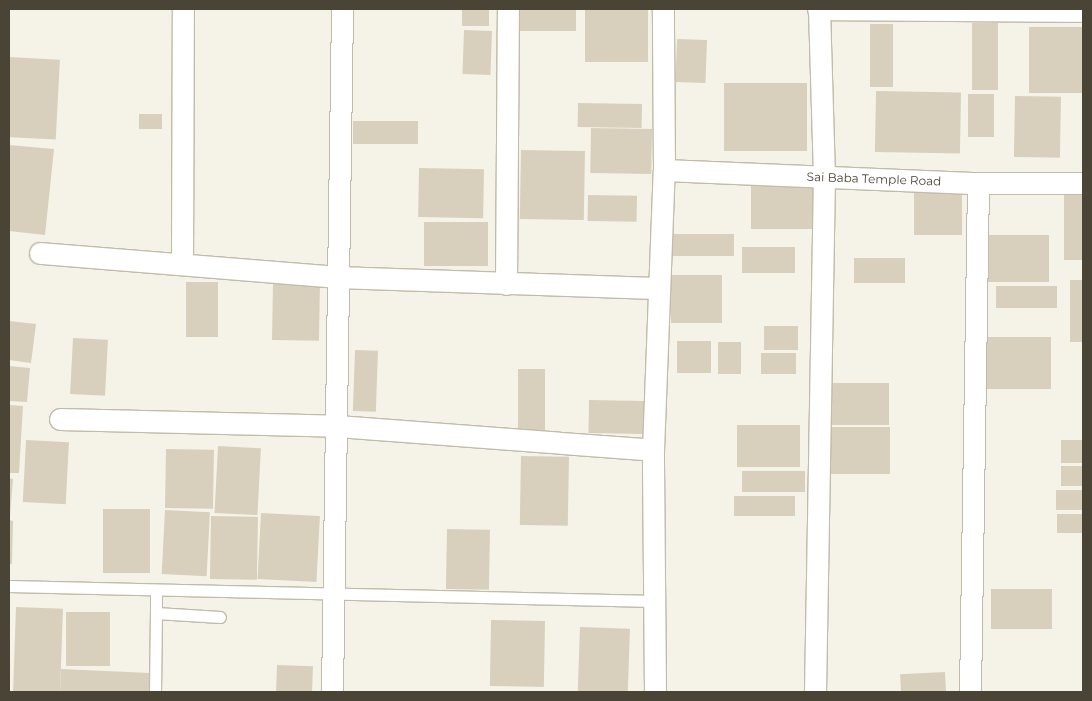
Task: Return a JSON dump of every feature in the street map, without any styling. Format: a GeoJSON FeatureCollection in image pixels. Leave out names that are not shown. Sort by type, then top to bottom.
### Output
{"type":"FeatureCollection","features":[{"type":"Feature","properties":{"kind":"street"},"geometry":{"type":"LineString","coordinates":[[182,264],[183,9]]}},
{"type":"Feature","properties":{"kind":"street"},"geometry":{"type":"LineString","coordinates":[[332,692],[340,277],[342,9]]}},
{"type":"Feature","properties":{"kind":"street"},"geometry":{"type":"LineString","coordinates":[[506,284],[508,9]]}},
{"type":"Feature","properties":{"kind":"street"},"geometry":{"type":"LineString","coordinates":[[655,692],[653,450],[664,170],[663,9]]}},
{"type":"Feature","properties":{"kind":"street"},"geometry":{"type":"LineString","coordinates":[[815,692],[824,177],[819,9],[1080,10]]}},
{"type":"Feature","properties":{"kind":"street","name":"Sai Baba Temple Road"},"geometry":{"type":"LineString","coordinates":[[664,170],[978,183],[1083,183]]}},
{"type":"Feature","properties":{"kind":"street"},"geometry":{"type":"LineString","coordinates":[[970,692],[978,183]]}},
{"type":"Feature","properties":{"kind":"street"},"geometry":{"type":"LineString","coordinates":[[40,253],[340,277],[659,288]]}},
{"type":"Feature","properties":{"kind":"street"},"geometry":{"type":"LineString","coordinates":[[60,420],[337,426],[653,450]]}},
{"type":"Feature","properties":{"kind":"lane"},"geometry":{"type":"LineString","coordinates":[[9,586],[156,590],[334,590],[655,601]]}},
{"type":"Feature","properties":{"kind":"lane"},"geometry":{"type":"LineString","coordinates":[[154,692],[156,590]]}},
{"type":"Feature","properties":{"kind":"lane"},"geometry":{"type":"LineString","coordinates":[[156,613],[220,617]]}},
{"type":"Feature","properties":{"kind":"building"},"geometry":{"type":"Polygon","coordinates":[[[462,9],[489,9],[489,26],[462,26],[462,9]]]}},
{"type":"Feature","properties":{"kind":"building"},"geometry":{"type":"Polygon","coordinates":[[[515,9],[576,9],[576,31],[515,31],[515,9]]]}},
{"type":"Feature","properties":{"kind":"building"},"geometry":{"type":"Polygon","coordinates":[[[585,9],[648,9],[648,62],[585,62],[585,9]]]}},
{"type":"Feature","properties":{"kind":"building"},"geometry":{"type":"Polygon","coordinates":[[[972,23],[998,23],[998,90],[972,90],[972,23]]]}},
{"type":"Feature","properties":{"kind":"building"},"geometry":{"type":"Polygon","coordinates":[[[870,24],[893,24],[893,87],[870,87],[870,24]]]}},
{"type":"Feature","properties":{"kind":"building"},"geometry":{"type":"Polygon","coordinates":[[[1029,27],[1083,27],[1083,93],[1029,93],[1029,27]]]}},
{"type":"Feature","properties":{"kind":"building"},"geometry":{"type":"Polygon","coordinates":[[[464,30],[492,31],[490,75],[462,74],[464,30]]]}},
{"type":"Feature","properties":{"kind":"building"},"geometry":{"type":"Polygon","coordinates":[[[677,39],[707,40],[705,83],[675,82],[677,39]]]}},
{"type":"Feature","properties":{"kind":"building"},"geometry":{"type":"Polygon","coordinates":[[[9,57],[60,60],[56,140],[9,137],[9,57]]]}},
{"type":"Feature","properties":{"kind":"building"},"geometry":{"type":"Polygon","coordinates":[[[724,83],[807,83],[807,151],[724,151],[724,83]]]}},
{"type":"Feature","properties":{"kind":"building"},"geometry":{"type":"Polygon","coordinates":[[[876,91],[961,92],[960,153],[875,152],[876,91]]]}},
{"type":"Feature","properties":{"kind":"building"},"geometry":{"type":"Polygon","coordinates":[[[968,94],[994,94],[994,137],[968,137],[968,94]]]}},
{"type":"Feature","properties":{"kind":"building"},"geometry":{"type":"Polygon","coordinates":[[[1015,96],[1061,97],[1060,158],[1014,157],[1015,96]]]}},
{"type":"Feature","properties":{"kind":"building"},"geometry":{"type":"Polygon","coordinates":[[[578,103],[642,104],[642,128],[578,127],[578,103]]]}},
{"type":"Feature","properties":{"kind":"building"},"geometry":{"type":"Polygon","coordinates":[[[139,114],[162,114],[162,129],[139,129],[139,114]]]}},
{"type":"Feature","properties":{"kind":"building"},"geometry":{"type":"Polygon","coordinates":[[[353,121],[418,121],[418,144],[353,144],[353,121]]]}},
{"type":"Feature","properties":{"kind":"building"},"geometry":{"type":"Polygon","coordinates":[[[591,128],[652,129],[651,174],[590,173],[591,128]]]}},
{"type":"Feature","properties":{"kind":"building"},"geometry":{"type":"Polygon","coordinates":[[[9,145],[54,149],[45,235],[9,231],[9,145]]]}},
{"type":"Feature","properties":{"kind":"building"},"geometry":{"type":"Polygon","coordinates":[[[521,150],[585,151],[584,220],[520,219],[521,150]]]}},
{"type":"Feature","properties":{"kind":"building"},"geometry":{"type":"Polygon","coordinates":[[[419,168],[484,169],[483,218],[418,217],[419,168]]]}},
{"type":"Feature","properties":{"kind":"building"},"geometry":{"type":"Polygon","coordinates":[[[751,182],[818,182],[818,229],[751,229],[751,182]]]}},
{"type":"Feature","properties":{"kind":"building"},"geometry":{"type":"Polygon","coordinates":[[[1064,188],[1083,188],[1083,260],[1064,260],[1064,188]]]}},
{"type":"Feature","properties":{"kind":"building"},"geometry":{"type":"Polygon","coordinates":[[[914,190],[962,190],[962,235],[914,235],[914,190]]]}},
{"type":"Feature","properties":{"kind":"building"},"geometry":{"type":"Polygon","coordinates":[[[588,195],[637,196],[637,222],[588,221],[588,195]]]}},
{"type":"Feature","properties":{"kind":"building"},"geometry":{"type":"Polygon","coordinates":[[[424,222],[488,222],[488,266],[424,266],[424,222]]]}},
{"type":"Feature","properties":{"kind":"building"},"geometry":{"type":"Polygon","coordinates":[[[669,234],[734,234],[734,256],[669,256],[669,234]]]}},
{"type":"Feature","properties":{"kind":"building"},"geometry":{"type":"Polygon","coordinates":[[[986,235],[1049,235],[1049,282],[986,282],[986,235]]]}},
{"type":"Feature","properties":{"kind":"building"},"geometry":{"type":"Polygon","coordinates":[[[742,247],[795,247],[795,273],[742,273],[742,247]]]}},
{"type":"Feature","properties":{"kind":"building"},"geometry":{"type":"Polygon","coordinates":[[[854,258],[905,258],[905,283],[854,283],[854,258]]]}},
{"type":"Feature","properties":{"kind":"building"},"geometry":{"type":"Polygon","coordinates":[[[671,275],[722,275],[722,323],[671,323],[671,275]]]}},
{"type":"Feature","properties":{"kind":"building"},"geometry":{"type":"Polygon","coordinates":[[[1070,280],[1083,280],[1083,342],[1070,342],[1070,280]]]}},
{"type":"Feature","properties":{"kind":"building"},"geometry":{"type":"Polygon","coordinates":[[[186,282],[218,282],[218,337],[186,337],[186,282]]]}},
{"type":"Feature","properties":{"kind":"building"},"geometry":{"type":"Polygon","coordinates":[[[273,282],[320,283],[319,341],[272,340],[273,282]]]}},
{"type":"Feature","properties":{"kind":"building"},"geometry":{"type":"Polygon","coordinates":[[[996,286],[1057,286],[1057,308],[996,308],[996,286]]]}},
{"type":"Feature","properties":{"kind":"building"},"geometry":{"type":"Polygon","coordinates":[[[9,321],[36,324],[31,363],[9,360],[9,321]]]}},
{"type":"Feature","properties":{"kind":"building"},"geometry":{"type":"Polygon","coordinates":[[[764,326],[798,326],[798,350],[764,350],[764,326]]]}},
{"type":"Feature","properties":{"kind":"building"},"geometry":{"type":"Polygon","coordinates":[[[984,337],[1051,337],[1051,389],[984,389],[984,337]]]}},
{"type":"Feature","properties":{"kind":"building"},"geometry":{"type":"Polygon","coordinates":[[[73,338],[108,340],[105,396],[70,394],[73,338]]]}},
{"type":"Feature","properties":{"kind":"building"},"geometry":{"type":"Polygon","coordinates":[[[677,341],[711,341],[711,373],[677,373],[677,341]]]}},
{"type":"Feature","properties":{"kind":"building"},"geometry":{"type":"Polygon","coordinates":[[[718,342],[741,342],[741,374],[718,374],[718,342]]]}},
{"type":"Feature","properties":{"kind":"building"},"geometry":{"type":"Polygon","coordinates":[[[355,350],[378,351],[376,412],[353,411],[355,350]]]}},
{"type":"Feature","properties":{"kind":"building"},"geometry":{"type":"Polygon","coordinates":[[[761,353],[796,353],[796,374],[761,374],[761,353]]]}},
{"type":"Feature","properties":{"kind":"building"},"geometry":{"type":"Polygon","coordinates":[[[9,366],[30,368],[27,402],[9,401],[9,366]]]}},
{"type":"Feature","properties":{"kind":"building"},"geometry":{"type":"Polygon","coordinates":[[[518,369],[545,369],[545,431],[518,431],[518,369]]]}},
{"type":"Feature","properties":{"kind":"building"},"geometry":{"type":"Polygon","coordinates":[[[831,383],[889,383],[889,425],[831,425],[831,383]]]}},
{"type":"Feature","properties":{"kind":"building"},"geometry":{"type":"Polygon","coordinates":[[[589,400],[645,401],[644,434],[588,433],[589,400]]]}},
{"type":"Feature","properties":{"kind":"building"},"geometry":{"type":"Polygon","coordinates":[[[9,405],[23,406],[19,473],[9,473],[9,405]]]}},
{"type":"Feature","properties":{"kind":"building"},"geometry":{"type":"Polygon","coordinates":[[[737,425],[800,425],[800,467],[737,467],[737,425]]]}},
{"type":"Feature","properties":{"kind":"building"},"geometry":{"type":"Polygon","coordinates":[[[830,427],[890,427],[890,474],[830,474],[830,427]]]}},
{"type":"Feature","properties":{"kind":"building"},"geometry":{"type":"Polygon","coordinates":[[[26,440],[69,442],[66,504],[23,502],[26,440]]]}},
{"type":"Feature","properties":{"kind":"building"},"geometry":{"type":"Polygon","coordinates":[[[1061,440],[1083,440],[1083,463],[1061,463],[1061,440]]]}},
{"type":"Feature","properties":{"kind":"building"},"geometry":{"type":"Polygon","coordinates":[[[218,446],[261,448],[257,515],[214,513],[218,446]]]}},
{"type":"Feature","properties":{"kind":"building"},"geometry":{"type":"Polygon","coordinates":[[[166,449],[214,450],[213,509],[165,508],[166,449]]]}},
{"type":"Feature","properties":{"kind":"building"},"geometry":{"type":"Polygon","coordinates":[[[521,456],[569,457],[568,526],[520,525],[521,456]]]}},
{"type":"Feature","properties":{"kind":"building"},"geometry":{"type":"Polygon","coordinates":[[[1061,466],[1083,466],[1083,486],[1061,486],[1061,466]]]}},
{"type":"Feature","properties":{"kind":"building"},"geometry":{"type":"Polygon","coordinates":[[[742,471],[805,471],[805,492],[742,492],[742,471]]]}},
{"type":"Feature","properties":{"kind":"building"},"geometry":{"type":"Polygon","coordinates":[[[9,478],[13,479],[10,517],[9,517],[9,478]]]}},
{"type":"Feature","properties":{"kind":"building"},"geometry":{"type":"Polygon","coordinates":[[[1056,490],[1083,490],[1083,510],[1056,510],[1056,490]]]}},
{"type":"Feature","properties":{"kind":"building"},"geometry":{"type":"Polygon","coordinates":[[[734,496],[795,496],[795,516],[734,516],[734,496]]]}},
{"type":"Feature","properties":{"kind":"building"},"geometry":{"type":"Polygon","coordinates":[[[103,509],[150,509],[150,573],[103,573],[103,509]]]}},
{"type":"Feature","properties":{"kind":"building"},"geometry":{"type":"Polygon","coordinates":[[[165,510],[210,512],[207,576],[162,574],[165,510]]]}},
{"type":"Feature","properties":{"kind":"building"},"geometry":{"type":"Polygon","coordinates":[[[261,513],[320,516],[316,582],[258,579],[261,513]]]}},
{"type":"Feature","properties":{"kind":"building"},"geometry":{"type":"Polygon","coordinates":[[[1057,514],[1083,514],[1083,533],[1057,533],[1057,514]]]}},
{"type":"Feature","properties":{"kind":"building"},"geometry":{"type":"Polygon","coordinates":[[[211,516],[258,517],[257,580],[210,579],[211,516]]]}},
{"type":"Feature","properties":{"kind":"building"},"geometry":{"type":"Polygon","coordinates":[[[9,520],[13,521],[12,564],[9,564],[9,520]]]}},
{"type":"Feature","properties":{"kind":"building"},"geometry":{"type":"Polygon","coordinates":[[[447,529],[490,530],[489,590],[446,589],[447,529]]]}},
{"type":"Feature","properties":{"kind":"building"},"geometry":{"type":"Polygon","coordinates":[[[991,589],[1052,589],[1052,629],[991,629],[991,589]]]}},
{"type":"Feature","properties":{"kind":"building"},"geometry":{"type":"Polygon","coordinates":[[[16,607],[63,609],[60,692],[13,692],[16,607]]]}},
{"type":"Feature","properties":{"kind":"building"},"geometry":{"type":"Polygon","coordinates":[[[66,612],[110,612],[110,666],[66,666],[66,612]]]}},
{"type":"Feature","properties":{"kind":"building"},"geometry":{"type":"Polygon","coordinates":[[[491,620],[545,621],[544,687],[490,686],[491,620]]]}},
{"type":"Feature","properties":{"kind":"building"},"geometry":{"type":"Polygon","coordinates":[[[580,627],[630,629],[628,692],[578,692],[580,627]]]}},
{"type":"Feature","properties":{"kind":"building"},"geometry":{"type":"Polygon","coordinates":[[[277,665],[313,666],[312,692],[276,692],[277,665]]]}},
{"type":"Feature","properties":{"kind":"building"},"geometry":{"type":"Polygon","coordinates":[[[61,669],[150,673],[149,692],[60,692],[61,669]]]}},
{"type":"Feature","properties":{"kind":"building"},"geometry":{"type":"Polygon","coordinates":[[[945,672],[946,692],[901,692],[900,674],[945,672]]]}}]}
